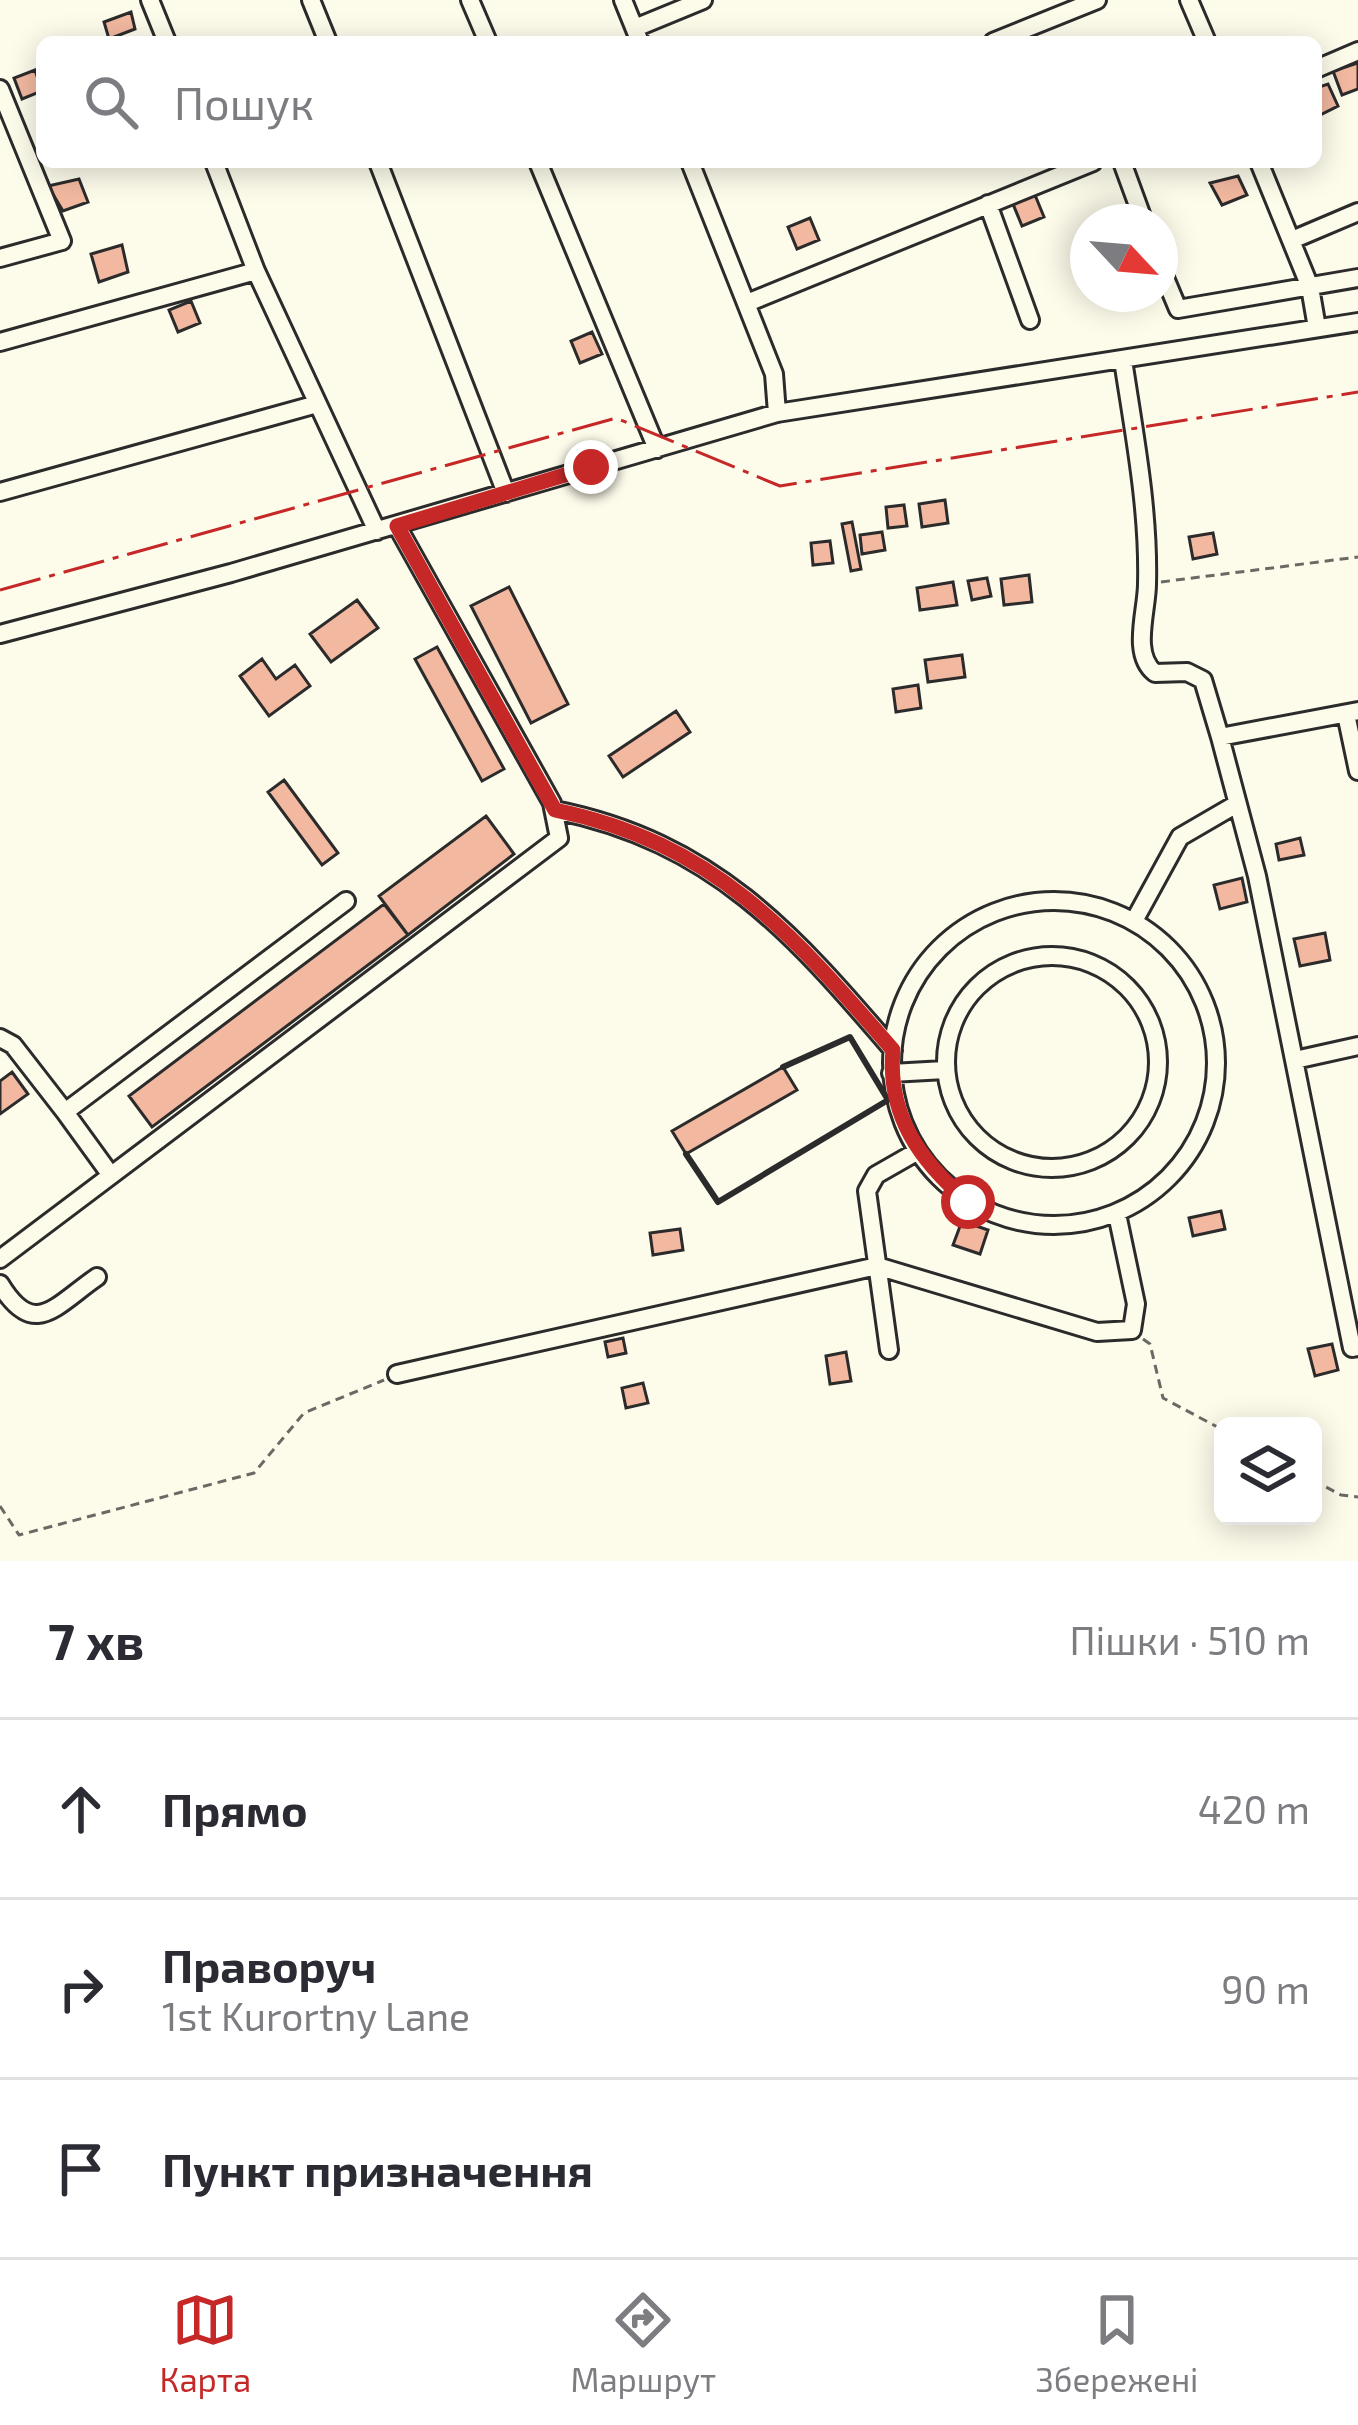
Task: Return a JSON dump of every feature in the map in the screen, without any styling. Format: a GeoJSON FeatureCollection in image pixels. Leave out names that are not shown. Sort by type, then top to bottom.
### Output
{"type":"FeatureCollection","features":[{"type":"Feature","properties":{"kind":"street"},"geometry":{"type":"LineString","coordinates":[[150,0],[165,36]]}},
{"type":"Feature","properties":{"kind":"street"},"geometry":{"type":"LineString","coordinates":[[311,0],[326,36]]}},
{"type":"Feature","properties":{"kind":"street"},"geometry":{"type":"LineString","coordinates":[[470,0],[485,36]]}},
{"type":"Feature","properties":{"kind":"street"},"geometry":{"type":"LineString","coordinates":[[623,0],[638,35],[704,0]]}},
{"type":"Feature","properties":{"kind":"street"},"geometry":{"type":"LineString","coordinates":[[1008,36],[1097,0]]}},
{"type":"Feature","properties":{"kind":"street"},"geometry":{"type":"LineString","coordinates":[[1189,0],[1204,36]]}},
{"type":"Feature","properties":{"kind":"street"},"geometry":{"type":"LineString","coordinates":[[1322,66],[1358,51]]}},
{"type":"Feature","properties":{"kind":"street"},"geometry":{"type":"LineString","coordinates":[[0,89],[62,241],[0,258]]}},
{"type":"Feature","properties":{"kind":"street"},"geometry":{"type":"LineString","coordinates":[[216,168],[256,272],[377,531]]}},
{"type":"Feature","properties":{"kind":"street"},"geometry":{"type":"LineString","coordinates":[[380,168],[506,493]]}},
{"type":"Feature","properties":{"kind":"street"},"geometry":{"type":"LineString","coordinates":[[540,168],[657,448]]}},
{"type":"Feature","properties":{"kind":"street"},"geometry":{"type":"LineString","coordinates":[[694,168],[774,374],[777,413]]}},
{"type":"Feature","properties":{"kind":"street"},"geometry":{"type":"LineString","coordinates":[[747,303],[1078,168]]}},
{"type":"Feature","properties":{"kind":"street"},"geometry":{"type":"LineString","coordinates":[[1124,168],[1137,204]]}},
{"type":"Feature","properties":{"kind":"street"},"geometry":{"type":"LineString","coordinates":[[1262,168],[1310,286],[1317,328]]}},
{"type":"Feature","properties":{"kind":"street"},"geometry":{"type":"LineString","coordinates":[[988,205],[1030,320]]}},
{"type":"Feature","properties":{"kind":"street"},"geometry":{"type":"LineString","coordinates":[[1292,240],[1358,212]]}},
{"type":"Feature","properties":{"kind":"street"},"geometry":{"type":"LineString","coordinates":[[0,342],[256,272]]}},
{"type":"Feature","properties":{"kind":"street"},"geometry":{"type":"LineString","coordinates":[[1178,309],[1358,278]]}},
{"type":"Feature","properties":{"kind":"street"},"geometry":{"type":"LineString","coordinates":[[0,634],[397,526],[777,413],[1358,322]]}},
{"type":"Feature","properties":{"kind":"street"},"geometry":{"type":"LineString","coordinates":[[1123,360],[1141,473],[1148,582],[1144,662],[1155,673],[1187,673],[1203,680],[1257,876],[1352,1348],[1358,1347]]}},
{"type":"Feature","properties":{"kind":"street"},"geometry":{"type":"LineString","coordinates":[[0,492],[317,404]]}},
{"type":"Feature","properties":{"kind":"street"},"geometry":{"type":"LineString","coordinates":[[0,1259],[559,838],[555,810],[397,526]]}},
{"type":"Feature","properties":{"kind":"street"},"geometry":{"type":"LineString","coordinates":[[1220,737],[1352,713],[1358,771]]}},
{"type":"Feature","properties":{"kind":"street"},"geometry":{"type":"LineString","coordinates":[[1134,921],[1180,837],[1235,805]]}},
{"type":"Feature","properties":{"kind":"street"},"geometry":{"type":"LineString","coordinates":[[555,810],[618,823],[727,882],[771,918],[893,1050]]}},
{"type":"Feature","properties":{"kind":"street"},"geometry":{"type":"LineString","coordinates":[[65,1112],[346,901]]}},
{"type":"Feature","properties":{"kind":"street"},"geometry":{"type":"LineString","coordinates":[[1038,901],[1088,903],[1134,921],[1174,953],[1203,996],[1215,1064],[1213,1098],[1194,1146],[1161,1186],[1117,1214],[1067,1226],[1015,1222],[968,1202],[928,1168],[902,1124],[891,1073],[893,1050],[896,1023],[915,977],[948,939],[990,913],[1038,901]]}},
{"type":"Feature","properties":{"kind":"street"},"geometry":{"type":"LineString","coordinates":[[1053,955],[1088,961],[1130,992],[1156,1037],[1158,1072],[1149,1106],[1130,1136],[1102,1157],[1050,1168],[1000,1156],[972,1134],[953,1105],[945,1070],[948,1035],[963,1003],[987,977],[1018,961],[1053,955]]}},
{"type":"Feature","properties":{"kind":"street"},"geometry":{"type":"LineString","coordinates":[[0,1038],[13,1045],[110,1174]]}},
{"type":"Feature","properties":{"kind":"street"},"geometry":{"type":"LineString","coordinates":[[1294,1060],[1358,1046]]}},
{"type":"Feature","properties":{"kind":"street"},"geometry":{"type":"LineString","coordinates":[[891,1073],[945,1070]]}},
{"type":"Feature","properties":{"kind":"street"},"geometry":{"type":"LineString","coordinates":[[890,1350],[866,1191],[876,1175],[918,1151]]}},
{"type":"Feature","properties":{"kind":"street"},"geometry":{"type":"LineString","coordinates":[[397,1374],[877,1266],[1097,1332],[1132,1330],[1136,1304],[1117,1214]]}},
{"type":"Feature","properties":{"kind":"street"},"geometry":{"type":"LineString","coordinates":[[0,1284],[16,1310],[28,1317],[40,1316],[97,1276]]}},
{"type":"Feature","properties":{"kind":"path"},"geometry":{"type":"LineString","coordinates":[[1148,582],[1236,576],[1358,557]]}},
{"type":"Feature","properties":{"kind":"path"},"geometry":{"type":"LineString","coordinates":[[1132,1330],[1150,1344],[1163,1398],[1214,1425]]}},
{"type":"Feature","properties":{"kind":"path"},"geometry":{"type":"LineString","coordinates":[[0,1506],[19,1535],[254,1473],[304,1413],[397,1374]]}},
{"type":"Feature","properties":{"kind":"path"},"geometry":{"type":"LineString","coordinates":[[1322,1485],[1341,1496],[1358,1497]]}},
{"type":"Feature","properties":{"kind":"building"},"geometry":{"type":"Polygon","coordinates":[[[131,12],[135,29],[108,36],[104,22],[131,12]]]}},
{"type":"Feature","properties":{"kind":"building"},"geometry":{"type":"Polygon","coordinates":[[[1358,63],[1358,89],[1342,95],[1333,71],[1358,63]]]}},
{"type":"Feature","properties":{"kind":"building"},"geometry":{"type":"Polygon","coordinates":[[[35,70],[36,93],[22,99],[14,78],[35,70]]]}},
{"type":"Feature","properties":{"kind":"building"},"geometry":{"type":"Polygon","coordinates":[[[1328,84],[1338,106],[1322,114],[1322,86],[1328,84]]]}},
{"type":"Feature","properties":{"kind":"building"},"geometry":{"type":"Polygon","coordinates":[[[1238,176],[1247,195],[1222,205],[1210,183],[1238,176]]]}},
{"type":"Feature","properties":{"kind":"building"},"geometry":{"type":"Polygon","coordinates":[[[79,179],[88,202],[63,211],[48,186],[79,179]]]}},
{"type":"Feature","properties":{"kind":"building"},"geometry":{"type":"Polygon","coordinates":[[[1035,195],[1044,217],[1022,226],[1013,204],[1035,195]]]}},
{"type":"Feature","properties":{"kind":"building"},"geometry":{"type":"Polygon","coordinates":[[[810,218],[819,240],[797,249],[788,227],[810,218]]]}},
{"type":"Feature","properties":{"kind":"building"},"geometry":{"type":"Polygon","coordinates":[[[122,245],[128,272],[99,282],[91,254],[122,245]]]}},
{"type":"Feature","properties":{"kind":"building"},"geometry":{"type":"Polygon","coordinates":[[[191,301],[200,323],[178,332],[169,310],[191,301]]]}},
{"type":"Feature","properties":{"kind":"building"},"geometry":{"type":"Polygon","coordinates":[[[592,332],[602,354],[580,363],[571,341],[592,332]]]}},
{"type":"Feature","properties":{"kind":"building"},"geometry":{"type":"Polygon","coordinates":[[[945,500],[948,523],[922,527],[919,504],[945,500]]]}},
{"type":"Feature","properties":{"kind":"building"},"geometry":{"type":"Polygon","coordinates":[[[904,505],[907,526],[888,528],[886,507],[904,505]]]}},
{"type":"Feature","properties":{"kind":"building"},"geometry":{"type":"Polygon","coordinates":[[[852,522],[861,569],[851,571],[842,524],[852,522]]]}},
{"type":"Feature","properties":{"kind":"building"},"geometry":{"type":"Polygon","coordinates":[[[882,532],[885,550],[862,554],[860,535],[882,532]]]}},
{"type":"Feature","properties":{"kind":"building"},"geometry":{"type":"Polygon","coordinates":[[[1213,533],[1217,554],[1193,559],[1189,537],[1213,533]]]}},
{"type":"Feature","properties":{"kind":"building"},"geometry":{"type":"Polygon","coordinates":[[[830,541],[833,563],[813,565],[811,543],[830,541]]]}},
{"type":"Feature","properties":{"kind":"building"},"geometry":{"type":"Polygon","coordinates":[[[1029,575],[1032,602],[1004,605],[1001,579],[1029,575]]]}},
{"type":"Feature","properties":{"kind":"building"},"geometry":{"type":"Polygon","coordinates":[[[987,578],[991,596],[972,600],[968,581],[987,578]]]}},
{"type":"Feature","properties":{"kind":"building"},"geometry":{"type":"Polygon","coordinates":[[[953,582],[957,605],[920,610],[917,588],[953,582]]]}},
{"type":"Feature","properties":{"kind":"building"},"geometry":{"type":"Polygon","coordinates":[[[509,587],[568,704],[531,723],[471,606],[509,587]]]}},
{"type":"Feature","properties":{"kind":"building"},"geometry":{"type":"Polygon","coordinates":[[[357,600],[378,628],[331,662],[310,634],[357,600]]]}},
{"type":"Feature","properties":{"kind":"building"},"geometry":{"type":"Polygon","coordinates":[[[437,647],[504,769],[482,781],[415,659],[437,647]]]}},
{"type":"Feature","properties":{"kind":"building"},"geometry":{"type":"Polygon","coordinates":[[[962,655],[965,677],[928,682],[925,660],[962,655]]]}},
{"type":"Feature","properties":{"kind":"building"},"geometry":{"type":"Polygon","coordinates":[[[262,659],[276,679],[295,665],[310,686],[269,716],[240,676],[262,659]]]}},
{"type":"Feature","properties":{"kind":"building"},"geometry":{"type":"Polygon","coordinates":[[[918,685],[921,708],[896,712],[893,689],[918,685]]]}},
{"type":"Feature","properties":{"kind":"building"},"geometry":{"type":"Polygon","coordinates":[[[676,711],[690,732],[623,777],[609,756],[676,711]]]}},
{"type":"Feature","properties":{"kind":"building"},"geometry":{"type":"Polygon","coordinates":[[[284,780],[338,853],[322,865],[268,792],[284,780]]]}},
{"type":"Feature","properties":{"kind":"building"},"geometry":{"type":"Polygon","coordinates":[[[486,816],[514,854],[408,935],[379,896],[486,816]]]}},
{"type":"Feature","properties":{"kind":"building"},"geometry":{"type":"Polygon","coordinates":[[[1300,838],[1304,855],[1279,860],[1276,844],[1300,838]]]}},
{"type":"Feature","properties":{"kind":"building"},"geometry":{"type":"Polygon","coordinates":[[[1242,878],[1247,902],[1220,909],[1214,885],[1242,878]]]}},
{"type":"Feature","properties":{"kind":"building"},"geometry":{"type":"Polygon","coordinates":[[[384,904],[408,935],[152,1127],[129,1096],[384,904]]]}},
{"type":"Feature","properties":{"kind":"building"},"geometry":{"type":"Polygon","coordinates":[[[1325,933],[1330,960],[1300,966],[1294,939],[1325,933]]]}},
{"type":"Feature","properties":{"kind":"building"},"geometry":{"type":"Polygon","coordinates":[[[783,1067],[797,1090],[686,1154],[672,1131],[783,1067]]]}},
{"type":"Feature","properties":{"kind":"building"},"geometry":{"type":"Polygon","coordinates":[[[12,1072],[28,1094],[0,1114],[0,1081],[12,1072]]]}},
{"type":"Feature","properties":{"kind":"building"},"geometry":{"type":"Polygon","coordinates":[[[1221,1211],[1225,1229],[1193,1236],[1189,1218],[1221,1211]]]}},
{"type":"Feature","properties":{"kind":"building"},"geometry":{"type":"Polygon","coordinates":[[[962,1221],[988,1230],[980,1254],[953,1245],[962,1221]]]}},
{"type":"Feature","properties":{"kind":"building"},"geometry":{"type":"Polygon","coordinates":[[[680,1229],[683,1250],[653,1255],[650,1233],[680,1229]]]}},
{"type":"Feature","properties":{"kind":"building"},"geometry":{"type":"Polygon","coordinates":[[[623,1338],[626,1353],[608,1357],[605,1342],[623,1338]]]}},
{"type":"Feature","properties":{"kind":"building"},"geometry":{"type":"Polygon","coordinates":[[[1332,1344],[1338,1370],[1315,1376],[1308,1349],[1332,1344]]]}},
{"type":"Feature","properties":{"kind":"building"},"geometry":{"type":"Polygon","coordinates":[[[846,1352],[851,1381],[830,1384],[826,1356],[846,1352]]]}},
{"type":"Feature","properties":{"kind":"building"},"geometry":{"type":"Polygon","coordinates":[[[643,1383],[648,1403],[626,1408],[622,1388],[643,1383]]]}},
{"type":"Feature","properties":{"kind":"wall"},"geometry":{"type":"LineString","coordinates":[[686,1154],[718,1202],[888,1100],[850,1037],[783,1067]]}},
{"type":"Feature","properties":{"kind":"power"},"geometry":{"type":"LineString","coordinates":[[0,590],[616,418],[780,486],[1358,392]]}},
{"type":"Feature","properties":{"kind":"route"},"geometry":{"type":"LineString","coordinates":[[591,467],[397,526],[555,810],[618,823],[656,839],[727,882],[771,918],[893,1050],[891,1073],[902,1124],[928,1168],[968,1202]]}}]}
